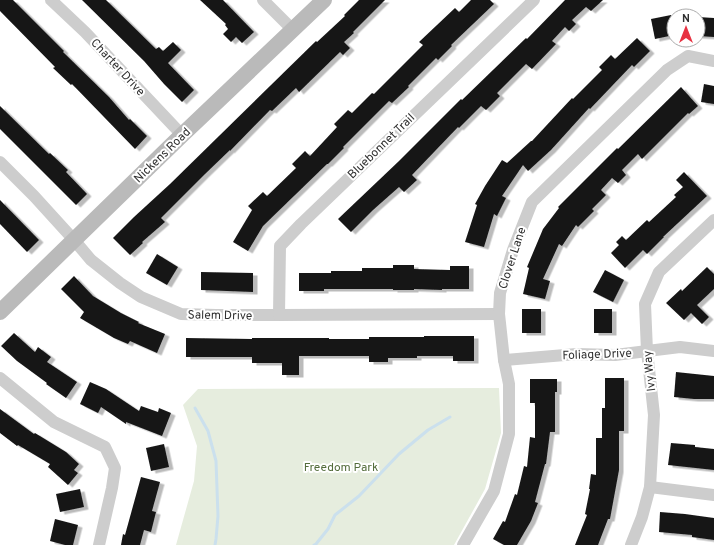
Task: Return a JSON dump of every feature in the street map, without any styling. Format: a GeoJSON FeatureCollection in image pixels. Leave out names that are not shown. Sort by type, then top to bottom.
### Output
{"type":"FeatureCollection","features":[{"type":"Feature","properties":{"kind":"street","name":"Charter Drive"},"geometry":{"type":"LineString","coordinates":[[51,0],[85,32],[182,135]]}},
{"type":"Feature","properties":{"kind":"street"},"geometry":{"type":"LineString","coordinates":[[263,0],[293,30]]}},
{"type":"Feature","properties":{"kind":"street","name":"Nickens Road"},"geometry":{"type":"LineString","coordinates":[[0,312],[182,135],[324,0]]}},
{"type":"Feature","properties":{"kind":"street","name":"Bluebonnet Trail"},"geometry":{"type":"LineString","coordinates":[[279,315],[280,246],[534,0]]}},
{"type":"Feature","properties":{"kind":"street","name":"Clover Lane"},"geometry":{"type":"LineString","coordinates":[[463,545],[494,491],[509,434],[509,384],[504,360],[499,314],[500,293],[513,250],[532,202],[667,70],[688,56],[714,61]]}},
{"type":"Feature","properties":{"kind":"street","name":"Salem Drive"},"geometry":{"type":"LineString","coordinates":[[0,162],[34,196],[91,260],[120,283],[141,297],[181,314],[499,314]]}},
{"type":"Feature","properties":{"kind":"street","name":"Ivy Way"},"geometry":{"type":"LineString","coordinates":[[631,545],[642,517],[650,487],[654,415],[647,351],[645,304],[658,272],[714,220]]}},
{"type":"Feature","properties":{"kind":"street","name":"Foliage Drive"},"geometry":{"type":"LineString","coordinates":[[504,360],[577,354],[615,355],[680,347],[714,351]]}},
{"type":"Feature","properties":{"kind":"street"},"geometry":{"type":"LineString","coordinates":[[0,378],[54,422],[105,447],[115,468],[99,545]]}},
{"type":"Feature","properties":{"kind":"street"},"geometry":{"type":"LineString","coordinates":[[650,487],[714,495]]}},
{"type":"Feature","properties":{"kind":"green space","name":"Freedom Park"},"geometry":{"type":"Polygon","coordinates":[[[499,388],[501,433],[485,489],[454,545],[176,545],[194,481],[197,446],[183,405],[198,389],[499,388]]]}},
{"type":"Feature","properties":{"kind":"building"},"geometry":{"type":"Polygon","coordinates":[[[0,0],[13,0],[109,97],[129,120],[130,119],[147,136],[135,149],[72,84],[71,85],[53,68],[55,67],[0,11],[0,0]]]}},
{"type":"Feature","properties":{"kind":"building"},"geometry":{"type":"Polygon","coordinates":[[[82,0],[106,0],[156,49],[159,47],[163,51],[173,42],[181,50],[168,63],[194,90],[182,102],[144,61],[82,0]]]}},
{"type":"Feature","properties":{"kind":"building"},"geometry":{"type":"Polygon","coordinates":[[[200,0],[223,0],[254,32],[242,43],[236,37],[231,42],[223,34],[228,29],[225,25],[226,24],[200,0]]]}},
{"type":"Feature","properties":{"kind":"building"},"geometry":{"type":"Polygon","coordinates":[[[359,0],[385,0],[344,42],[350,48],[343,55],[340,52],[299,92],[296,88],[272,111],[270,110],[161,218],[165,222],[142,242],[143,243],[130,255],[113,238],[316,41],[317,42],[345,16],[344,15],[359,0]]]}},
{"type":"Feature","properties":{"kind":"building"},"geometry":{"type":"Polygon","coordinates":[[[471,0],[490,0],[494,4],[451,45],[452,46],[438,60],[436,58],[392,103],[389,101],[328,164],[263,226],[248,251],[233,242],[252,210],[248,206],[263,192],[267,196],[296,168],[292,164],[305,151],[310,156],[337,127],[334,124],[348,110],[352,113],[372,93],[374,94],[423,45],[419,42],[455,8],[459,12],[471,0]]]}},
{"type":"Feature","properties":{"kind":"building"},"geometry":{"type":"Polygon","coordinates":[[[565,0],[603,0],[591,11],[586,7],[572,20],[576,24],[569,31],[565,27],[552,41],[556,44],[532,69],[526,64],[497,93],[500,96],[486,110],[481,106],[459,128],[458,127],[412,175],[417,180],[404,192],[399,187],[351,232],[338,219],[461,99],[462,100],[526,38],[527,39],[565,0]]]}},
{"type":"Feature","properties":{"kind":"building"},"geometry":{"type":"Polygon","coordinates":[[[666,16],[666,37],[655,39],[651,19],[666,16]]]}},
{"type":"Feature","properties":{"kind":"building"},"geometry":{"type":"Polygon","coordinates":[[[706,18],[714,18],[714,37],[706,36],[706,18]]]}},
{"type":"Feature","properties":{"kind":"building"},"geometry":{"type":"Polygon","coordinates":[[[637,38],[650,51],[634,67],[632,65],[590,109],[589,108],[551,150],[528,171],[523,165],[502,196],[506,198],[497,216],[494,214],[484,247],[465,242],[477,205],[475,204],[502,160],[507,163],[532,141],[572,98],[573,99],[602,70],[599,67],[611,55],[615,59],[637,38]]]}},
{"type":"Feature","properties":{"kind":"building"},"geometry":{"type":"Polygon","coordinates":[[[704,84],[714,86],[714,104],[701,102],[704,84]]]}},
{"type":"Feature","properties":{"kind":"building"},"geometry":{"type":"Polygon","coordinates":[[[681,87],[698,106],[689,114],[688,113],[642,159],[638,154],[622,170],[626,175],[618,183],[612,178],[601,190],[606,195],[592,209],[594,211],[578,227],[576,225],[562,246],[559,244],[543,279],[550,281],[545,299],[523,294],[529,268],[527,267],[543,229],[559,208],[558,207],[681,87]]]}},
{"type":"Feature","properties":{"kind":"building"},"geometry":{"type":"Polygon","coordinates":[[[0,106],[49,154],[50,153],[68,170],[66,172],[87,194],[76,205],[0,129],[0,106]]]}},
{"type":"Feature","properties":{"kind":"building"},"geometry":{"type":"Polygon","coordinates":[[[684,172],[707,196],[647,254],[643,250],[625,268],[611,253],[619,245],[616,242],[622,236],[626,240],[647,220],[649,222],[676,197],[674,195],[683,187],[676,180],[684,172]]]}},
{"type":"Feature","properties":{"kind":"building"},"geometry":{"type":"Polygon","coordinates":[[[0,200],[39,240],[27,252],[0,224],[0,200]]]}},
{"type":"Feature","properties":{"kind":"building"},"geometry":{"type":"Polygon","coordinates":[[[157,254],[178,267],[167,285],[146,273],[157,254]]]}},
{"type":"Feature","properties":{"kind":"building"},"geometry":{"type":"Polygon","coordinates":[[[393,265],[414,265],[414,269],[450,270],[450,266],[469,266],[469,289],[324,289],[324,291],[299,291],[299,273],[362,271],[362,268],[393,268],[393,265]]]}},
{"type":"Feature","properties":{"kind":"building"},"geometry":{"type":"Polygon","coordinates":[[[707,267],[714,274],[714,289],[697,305],[709,317],[702,324],[691,313],[684,320],[666,303],[681,289],[682,291],[707,267]]]}},
{"type":"Feature","properties":{"kind":"building"},"geometry":{"type":"Polygon","coordinates":[[[605,270],[624,280],[613,302],[593,292],[605,270]]]}},
{"type":"Feature","properties":{"kind":"building"},"geometry":{"type":"Polygon","coordinates":[[[201,272],[253,273],[253,292],[201,290],[201,272]]]}},
{"type":"Feature","properties":{"kind":"building"},"geometry":{"type":"Polygon","coordinates":[[[74,276],[93,296],[139,322],[138,323],[165,334],[157,353],[130,341],[128,344],[114,338],[80,318],[84,312],[61,289],[74,276]]]}},
{"type":"Feature","properties":{"kind":"building"},"geometry":{"type":"Polygon","coordinates":[[[522,309],[541,309],[541,333],[522,333],[522,309]]]}},
{"type":"Feature","properties":{"kind":"building"},"geometry":{"type":"Polygon","coordinates":[[[594,309],[612,309],[612,333],[594,333],[594,309]]]}},
{"type":"Feature","properties":{"kind":"building"},"geometry":{"type":"Polygon","coordinates":[[[14,333],[35,352],[38,347],[51,357],[47,362],[77,382],[66,398],[17,361],[1,346],[14,333]]]}},
{"type":"Feature","properties":{"kind":"building"},"geometry":{"type":"Polygon","coordinates":[[[474,336],[474,361],[453,361],[453,356],[388,358],[388,362],[369,362],[369,356],[299,356],[299,375],[282,375],[282,363],[252,363],[252,357],[186,357],[186,338],[369,339],[369,337],[474,336]]]}},
{"type":"Feature","properties":{"kind":"building"},"geometry":{"type":"Polygon","coordinates":[[[676,372],[714,376],[714,399],[674,397],[676,372]]]}},
{"type":"Feature","properties":{"kind":"building"},"geometry":{"type":"Polygon","coordinates":[[[605,378],[624,378],[624,431],[619,431],[619,470],[610,519],[608,519],[598,545],[575,545],[587,515],[585,514],[590,489],[591,474],[596,475],[596,438],[602,438],[602,408],[605,408],[605,378]]]}},
{"type":"Feature","properties":{"kind":"building"},"geometry":{"type":"Polygon","coordinates":[[[530,379],[557,379],[557,392],[555,392],[555,432],[550,432],[546,464],[535,502],[538,503],[531,521],[517,545],[504,545],[493,539],[503,521],[505,522],[515,494],[517,495],[524,466],[527,467],[530,437],[535,438],[535,403],[530,403],[530,379]]]}},
{"type":"Feature","properties":{"kind":"building"},"geometry":{"type":"Polygon","coordinates":[[[90,382],[106,389],[139,411],[141,406],[158,412],[159,408],[171,413],[162,436],[126,422],[126,424],[101,407],[98,413],[80,404],[90,382]]]}},
{"type":"Feature","properties":{"kind":"building"},"geometry":{"type":"Polygon","coordinates":[[[0,409],[34,434],[35,433],[66,452],[79,464],[74,470],[78,473],[68,485],[48,467],[50,464],[18,445],[17,446],[0,433],[0,409]]]}},
{"type":"Feature","properties":{"kind":"building"},"geometry":{"type":"Polygon","coordinates":[[[671,443],[695,445],[695,447],[714,449],[714,470],[668,465],[671,443]]]}},
{"type":"Feature","properties":{"kind":"building"},"geometry":{"type":"Polygon","coordinates":[[[164,444],[169,467],[151,471],[146,448],[164,444]]]}},
{"type":"Feature","properties":{"kind":"building"},"geometry":{"type":"Polygon","coordinates":[[[141,477],[160,482],[152,511],[156,512],[151,532],[144,530],[140,545],[121,545],[123,534],[125,535],[141,477]]]}},
{"type":"Feature","properties":{"kind":"building"},"geometry":{"type":"Polygon","coordinates":[[[80,489],[84,507],[60,512],[56,494],[80,489]]]}},
{"type":"Feature","properties":{"kind":"building"},"geometry":{"type":"Polygon","coordinates":[[[660,512],[714,518],[714,540],[692,537],[692,535],[659,532],[660,512]]]}},
{"type":"Feature","properties":{"kind":"building"},"geometry":{"type":"Polygon","coordinates":[[[55,519],[78,525],[73,545],[65,545],[50,541],[55,519]]]}},
{"type":"Feature","properties":{"kind":"waterway"},"geometry":{"type":"LineString","coordinates":[[195,408],[208,431],[216,461],[218,516],[215,545]]}},
{"type":"Feature","properties":{"kind":"waterway"},"geometry":{"type":"LineString","coordinates":[[314,545],[328,529],[335,515],[359,496],[399,454],[428,430],[450,417]]}}]}
